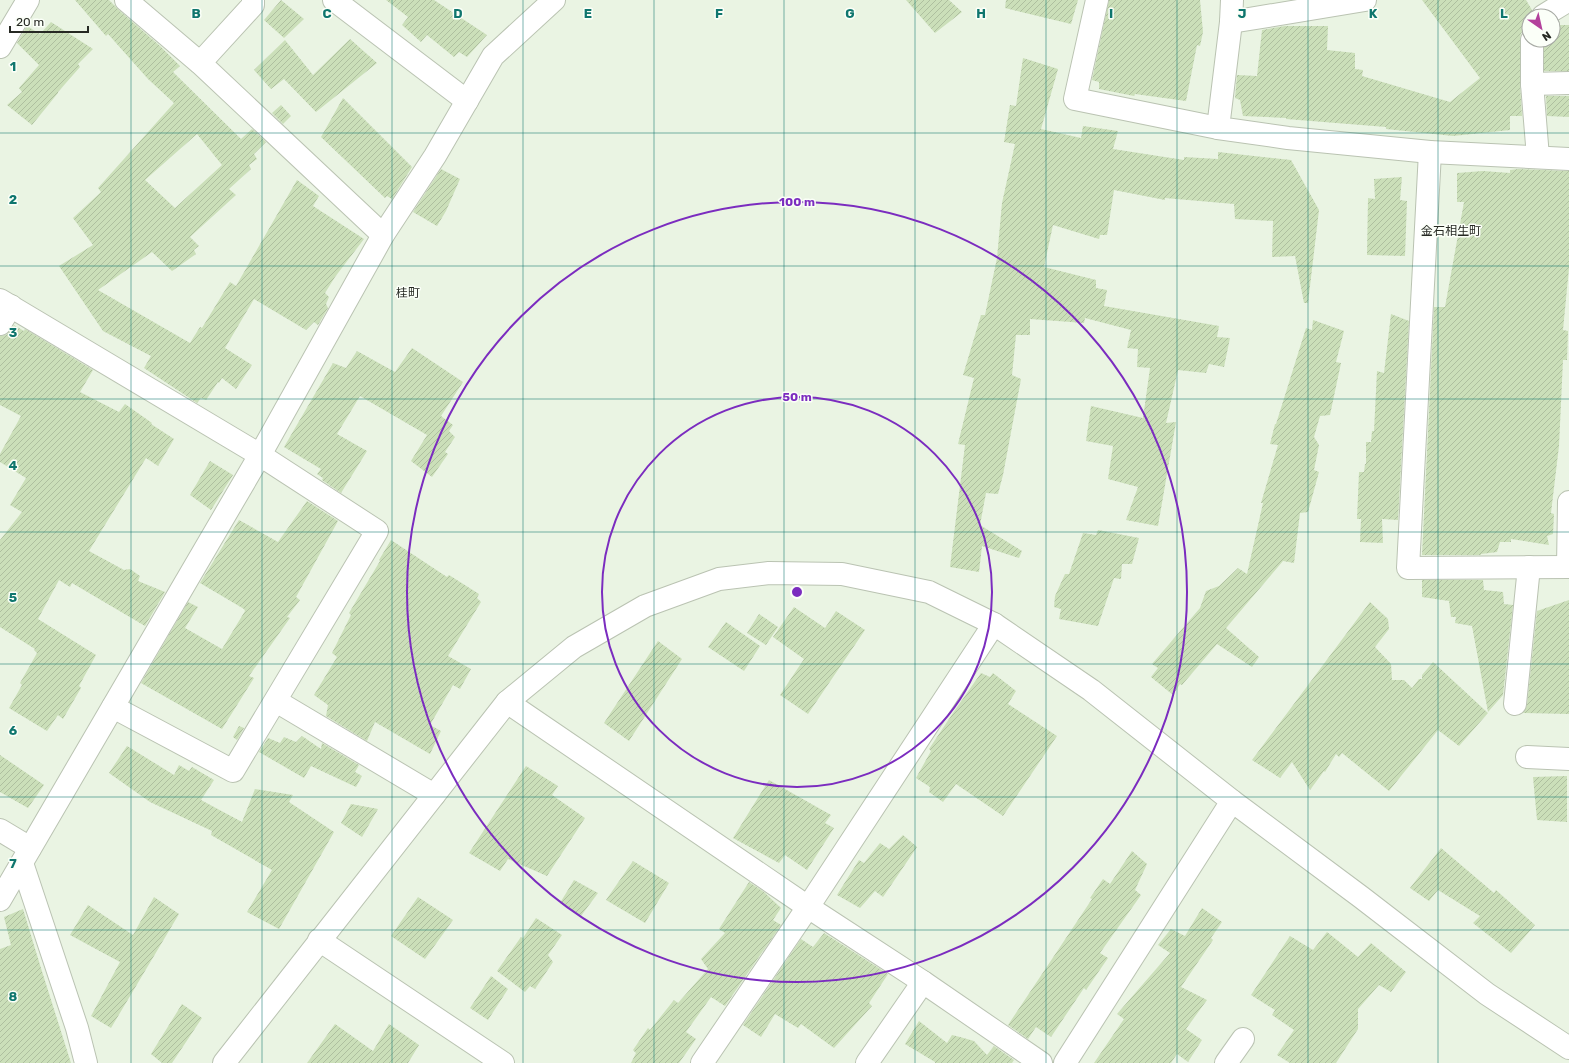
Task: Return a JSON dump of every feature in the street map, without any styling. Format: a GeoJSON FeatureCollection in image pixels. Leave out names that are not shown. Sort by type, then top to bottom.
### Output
{"type":"FeatureCollection","features":[{"type":"Feature","properties":{"kind":"street"},"geometry":{"type":"LineString","coordinates":[[0,47],[28,0]]}},
{"type":"Feature","properties":{"kind":"street"},"geometry":{"type":"LineString","coordinates":[[126,0],[200,62],[383,235]]}},
{"type":"Feature","properties":{"kind":"street"},"geometry":{"type":"LineString","coordinates":[[200,62],[254,5],[253,0]]}},
{"type":"Feature","properties":{"kind":"street"},"geometry":{"type":"LineString","coordinates":[[334,0],[467,101]]}},
{"type":"Feature","properties":{"kind":"street"},"geometry":{"type":"LineString","coordinates":[[0,900],[260,455],[383,235],[435,156],[492,56],[554,0]]}},
{"type":"Feature","properties":{"kind":"street"},"geometry":{"type":"LineString","coordinates":[[1097,0],[1075,99],[1218,128],[1430,152],[1569,159]]}},
{"type":"Feature","properties":{"kind":"street"},"geometry":{"type":"LineString","coordinates":[[1218,128],[1232,22],[1232,0]]}},
{"type":"Feature","properties":{"kind":"street"},"geometry":{"type":"LineString","coordinates":[[1232,22],[1365,0]]}},
{"type":"Feature","properties":{"kind":"street"},"geometry":{"type":"LineString","coordinates":[[1556,8],[1569,0]]}},
{"type":"Feature","properties":{"kind":"street"},"geometry":{"type":"LineString","coordinates":[[1532,48],[1532,84],[1538,157]]}},
{"type":"Feature","properties":{"kind":"street"},"geometry":{"type":"LineString","coordinates":[[1532,84],[1569,83]]}},
{"type":"Feature","properties":{"kind":"street"},"geometry":{"type":"LineString","coordinates":[[1430,152],[1408,568],[1568,567],[1569,502]]}},
{"type":"Feature","properties":{"kind":"street"},"geometry":{"type":"LineString","coordinates":[[4,310],[260,455],[377,531],[233,771],[113,707]]}},
{"type":"Feature","properties":{"kind":"street"},"geometry":{"type":"LineString","coordinates":[[1515,704],[1529,567]]}},
{"type":"Feature","properties":{"kind":"street"},"geometry":{"type":"LineString","coordinates":[[224,1063],[507,702],[574,647],[645,606],[719,579],[769,573],[842,574],[929,592],[994,624],[1092,690],[1232,801],[1361,897],[1487,994],[1569,1048]]}},
{"type":"Feature","properties":{"kind":"street"},"geometry":{"type":"LineString","coordinates":[[702,1063],[808,907],[994,624]]}},
{"type":"Feature","properties":{"kind":"street"},"geometry":{"type":"LineString","coordinates":[[276,701],[434,796]]}},
{"type":"Feature","properties":{"kind":"street"},"geometry":{"type":"LineString","coordinates":[[507,702],[808,907],[923,982],[1041,1063]]}},
{"type":"Feature","properties":{"kind":"street"},"geometry":{"type":"LineString","coordinates":[[1527,757],[1569,759]]}},
{"type":"Feature","properties":{"kind":"street"},"geometry":{"type":"LineString","coordinates":[[1065,1063],[1232,801]]}},
{"type":"Feature","properties":{"kind":"street"},"geometry":{"type":"LineString","coordinates":[[0,830],[26,855],[86,1063]]}},
{"type":"Feature","properties":{"kind":"street"},"geometry":{"type":"LineString","coordinates":[[319,940],[503,1063]]}},
{"type":"Feature","properties":{"kind":"street"},"geometry":{"type":"LineString","coordinates":[[867,1063],[923,982]]}},
{"type":"Feature","properties":{"kind":"street"},"geometry":{"type":"LineString","coordinates":[[1226,1063],[1242,1039]]}},
{"type":"Feature","properties":{"kind":"building"},"geometry":{"type":"Polygon","coordinates":[[[75,0],[109,0],[180,66],[173,72],[241,139],[252,129],[266,142],[254,154],[257,159],[249,165],[251,169],[229,189],[236,195],[190,237],[199,246],[194,250],[196,254],[172,271],[152,252],[98,290],[190,343],[200,327],[202,328],[230,282],[236,286],[297,180],[319,196],[313,206],[364,239],[335,277],[325,293],[329,297],[326,304],[328,308],[318,325],[314,322],[306,330],[254,299],[225,348],[252,365],[236,389],[222,378],[206,400],[201,398],[197,403],[144,368],[151,356],[103,331],[59,266],[93,245],[73,218],[101,192],[98,188],[174,103],[148,79],[108,34],[106,36],[75,0]],[[197,134],[145,180],[175,208],[222,165],[197,134]]]}},
{"type":"Feature","properties":{"kind":"building"},"geometry":{"type":"Polygon","coordinates":[[[281,0],[304,19],[284,38],[264,20],[281,0]]]}},
{"type":"Feature","properties":{"kind":"building"},"geometry":{"type":"Polygon","coordinates":[[[386,0],[434,0],[487,35],[467,57],[459,52],[454,57],[427,35],[421,42],[402,25],[408,17],[386,0]]]}},
{"type":"Feature","properties":{"kind":"building"},"geometry":{"type":"Polygon","coordinates":[[[906,0],[949,0],[962,12],[935,33],[906,0]]]}},
{"type":"Feature","properties":{"kind":"building"},"geometry":{"type":"Polygon","coordinates":[[[1006,0],[1078,0],[1071,24],[1005,8],[1006,0]]]}},
{"type":"Feature","properties":{"kind":"building"},"geometry":{"type":"Polygon","coordinates":[[[1109,0],[1200,0],[1203,32],[1200,46],[1197,45],[1186,101],[1135,94],[1134,96],[1099,89],[1099,82],[1092,80],[1109,0]]]}},
{"type":"Feature","properties":{"kind":"building"},"geometry":{"type":"Polygon","coordinates":[[[1422,0],[1526,0],[1531,8],[1521,8],[1520,84],[1522,116],[1510,116],[1510,130],[1453,136],[1386,129],[1386,127],[1286,118],[1243,116],[1240,100],[1235,98],[1237,75],[1257,76],[1262,30],[1285,26],[1328,26],[1327,50],[1355,53],[1355,69],[1363,70],[1362,76],[1450,102],[1480,78],[1422,0]]]}},
{"type":"Feature","properties":{"kind":"building"},"geometry":{"type":"Polygon","coordinates":[[[51,22],[93,49],[78,64],[80,67],[32,125],[7,105],[22,92],[19,88],[39,65],[17,43],[27,26],[40,34],[51,22]]]}},
{"type":"Feature","properties":{"kind":"building"},"geometry":{"type":"Polygon","coordinates":[[[1561,25],[1569,25],[1569,71],[1544,71],[1544,48],[1561,48],[1561,25]]]}},
{"type":"Feature","properties":{"kind":"building"},"geometry":{"type":"Polygon","coordinates":[[[350,39],[377,63],[316,112],[284,79],[271,89],[254,70],[285,40],[313,75],[350,39]]]}},
{"type":"Feature","properties":{"kind":"building"},"geometry":{"type":"Polygon","coordinates":[[[1023,58],[1058,69],[1041,129],[1081,138],[1083,126],[1118,131],[1113,149],[1184,160],[1184,157],[1218,159],[1218,152],[1291,160],[1319,210],[1308,303],[1304,303],[1295,256],[1272,257],[1273,221],[1235,219],[1234,204],[1165,198],[1165,200],[1114,190],[1107,235],[1100,235],[1099,239],[1053,225],[1044,267],[1096,280],[1096,288],[1107,290],[1104,306],[1219,326],[1217,337],[1230,338],[1224,367],[1209,364],[1206,373],[1178,370],[1166,423],[1176,422],[1158,526],[1126,520],[1138,487],[1108,479],[1113,446],[1086,441],[1091,406],[1143,418],[1150,368],[1137,367],[1138,349],[1127,348],[1131,330],[1085,318],[1084,323],[1030,319],[1030,335],[1016,335],[1012,375],[1021,379],[1003,475],[998,494],[986,493],[980,525],[1022,551],[1019,558],[982,546],[979,572],[950,567],[965,445],[958,444],[974,378],[963,375],[981,315],[985,315],[997,258],[1002,203],[1015,144],[1004,142],[1010,105],[1016,106],[1023,58]]]}},
{"type":"Feature","properties":{"kind":"building"},"geometry":{"type":"Polygon","coordinates":[[[1546,96],[1569,96],[1569,117],[1547,116],[1546,96]]]}},
{"type":"Feature","properties":{"kind":"building"},"geometry":{"type":"Polygon","coordinates":[[[343,98],[412,167],[392,199],[387,196],[385,198],[321,137],[343,98]]]}},
{"type":"Feature","properties":{"kind":"building"},"geometry":{"type":"Polygon","coordinates":[[[281,105],[291,116],[283,124],[272,113],[281,105]]]}},
{"type":"Feature","properties":{"kind":"building"},"geometry":{"type":"Polygon","coordinates":[[[441,169],[460,179],[446,211],[437,226],[413,212],[441,169]]]}},
{"type":"Feature","properties":{"kind":"building"},"geometry":{"type":"Polygon","coordinates":[[[1510,170],[1569,171],[1569,268],[1563,330],[1568,331],[1567,360],[1563,360],[1559,446],[1551,513],[1554,514],[1553,534],[1547,536],[1549,545],[1511,539],[1511,542],[1500,542],[1497,552],[1481,555],[1422,555],[1434,307],[1445,307],[1464,202],[1457,202],[1457,173],[1483,171],[1510,173],[1510,170]]]}},
{"type":"Feature","properties":{"kind":"building"},"geometry":{"type":"Polygon","coordinates":[[[1402,177],[1400,200],[1407,201],[1405,256],[1367,255],[1368,198],[1375,199],[1374,179],[1402,177]]]}},
{"type":"Feature","properties":{"kind":"building"},"geometry":{"type":"Polygon","coordinates":[[[1391,314],[1409,321],[1398,520],[1382,519],[1383,543],[1360,542],[1361,519],[1357,519],[1359,472],[1364,472],[1366,464],[1366,442],[1371,442],[1372,431],[1374,431],[1377,371],[1384,373],[1391,314]]]}},
{"type":"Feature","properties":{"kind":"building"},"geometry":{"type":"Polygon","coordinates":[[[1313,320],[1344,331],[1336,362],[1341,363],[1330,415],[1320,416],[1314,437],[1319,445],[1314,470],[1319,472],[1308,512],[1300,513],[1294,563],[1283,561],[1226,628],[1259,657],[1252,667],[1217,644],[1182,685],[1180,684],[1173,695],[1151,677],[1158,668],[1152,664],[1200,608],[1206,591],[1219,586],[1238,568],[1247,574],[1263,503],[1261,503],[1278,445],[1270,444],[1275,424],[1306,328],[1312,330],[1313,320]]]}},
{"type":"Feature","properties":{"kind":"building"},"geometry":{"type":"Polygon","coordinates":[[[14,325],[24,331],[25,329],[93,370],[80,392],[119,412],[125,404],[174,439],[158,466],[146,458],[89,551],[124,570],[130,569],[140,576],[138,581],[165,592],[145,626],[72,583],[70,587],[59,580],[38,619],[96,655],[79,686],[81,688],[63,719],[58,715],[47,731],[9,708],[22,685],[20,683],[37,653],[34,650],[35,649],[0,627],[0,540],[22,512],[10,505],[26,478],[0,462],[0,454],[21,416],[0,405],[0,336],[6,335],[14,325]]]}},
{"type":"Feature","properties":{"kind":"building"},"geometry":{"type":"Polygon","coordinates":[[[412,348],[463,382],[441,416],[453,425],[449,431],[455,437],[445,452],[448,454],[432,477],[411,461],[427,435],[360,396],[337,434],[367,451],[341,493],[322,480],[323,478],[317,474],[321,469],[284,447],[333,363],[346,368],[357,351],[395,372],[412,348]]]}},
{"type":"Feature","properties":{"kind":"building"},"geometry":{"type":"Polygon","coordinates":[[[210,461],[233,475],[211,510],[190,495],[210,461]]]}},
{"type":"Feature","properties":{"kind":"building"},"geometry":{"type":"Polygon","coordinates":[[[307,501],[338,521],[296,597],[300,600],[287,617],[290,618],[249,676],[254,678],[222,729],[141,683],[188,602],[198,607],[185,628],[222,649],[245,611],[200,583],[239,520],[278,542],[307,501]]]}},
{"type":"Feature","properties":{"kind":"building"},"geometry":{"type":"Polygon","coordinates":[[[1098,530],[1139,538],[1132,564],[1122,564],[1121,579],[1114,578],[1098,626],[1059,619],[1061,609],[1054,607],[1055,596],[1065,574],[1069,574],[1083,533],[1096,535],[1098,530]]]}},
{"type":"Feature","properties":{"kind":"building"},"geometry":{"type":"Polygon","coordinates":[[[391,540],[447,577],[449,575],[479,594],[477,598],[481,602],[448,656],[471,669],[460,689],[453,685],[430,725],[441,731],[430,754],[375,722],[367,741],[326,716],[328,705],[314,695],[337,657],[332,653],[351,615],[349,613],[391,540]]]}},
{"type":"Feature","properties":{"kind":"building"},"geometry":{"type":"Polygon","coordinates":[[[1422,580],[1483,580],[1484,590],[1503,592],[1504,604],[1513,605],[1503,695],[1488,712],[1472,626],[1455,623],[1456,617],[1451,617],[1449,601],[1422,597],[1422,580]]]}},
{"type":"Feature","properties":{"kind":"building"},"geometry":{"type":"Polygon","coordinates":[[[1569,600],[1569,714],[1523,713],[1527,705],[1537,611],[1569,600]]]}},
{"type":"Feature","properties":{"kind":"building"},"geometry":{"type":"Polygon","coordinates":[[[1370,602],[1388,619],[1389,629],[1375,647],[1391,664],[1392,680],[1404,680],[1412,688],[1419,679],[1422,679],[1422,675],[1433,662],[1488,713],[1459,746],[1438,730],[1389,791],[1342,753],[1339,757],[1336,754],[1325,772],[1324,771],[1310,790],[1292,762],[1280,778],[1252,760],[1370,602]]]}},
{"type":"Feature","properties":{"kind":"building"},"geometry":{"type":"Polygon","coordinates":[[[794,607],[825,628],[836,611],[865,630],[808,714],[780,695],[804,659],[773,637],[794,607]]]}},
{"type":"Feature","properties":{"kind":"building"},"geometry":{"type":"Polygon","coordinates":[[[759,614],[778,627],[766,645],[747,633],[759,614]]]}},
{"type":"Feature","properties":{"kind":"building"},"geometry":{"type":"Polygon","coordinates":[[[726,622],[760,646],[744,671],[708,647],[726,622]]]}},
{"type":"Feature","properties":{"kind":"building"},"geometry":{"type":"Polygon","coordinates":[[[658,641],[682,659],[629,741],[604,723],[658,641]]]}},
{"type":"Feature","properties":{"kind":"building"},"geometry":{"type":"Polygon","coordinates":[[[981,673],[990,677],[993,673],[1016,691],[1008,704],[1057,736],[1003,816],[956,784],[943,802],[929,792],[930,787],[916,778],[931,751],[929,749],[981,673]]]}},
{"type":"Feature","properties":{"kind":"building"},"geometry":{"type":"Polygon","coordinates":[[[239,726],[244,728],[237,740],[233,737],[239,726]]]}},
{"type":"Feature","properties":{"kind":"building"},"geometry":{"type":"Polygon","coordinates":[[[302,736],[321,749],[322,743],[359,765],[355,772],[362,776],[356,787],[311,766],[304,778],[259,752],[268,738],[280,743],[284,737],[296,742],[302,736]]]}},
{"type":"Feature","properties":{"kind":"building"},"geometry":{"type":"Polygon","coordinates":[[[127,746],[174,775],[179,765],[189,771],[192,767],[214,780],[201,800],[242,822],[255,789],[293,795],[289,802],[334,832],[279,929],[247,912],[272,870],[211,835],[212,831],[150,802],[109,773],[127,746]]]}},
{"type":"Feature","properties":{"kind":"building"},"geometry":{"type":"Polygon","coordinates":[[[0,755],[44,785],[28,808],[0,792],[0,755]]]}},
{"type":"Feature","properties":{"kind":"building"},"geometry":{"type":"Polygon","coordinates":[[[526,766],[558,786],[552,795],[585,818],[547,876],[508,859],[500,871],[469,853],[526,766]]]}},
{"type":"Feature","properties":{"kind":"building"},"geometry":{"type":"Polygon","coordinates":[[[1567,776],[1567,822],[1537,820],[1533,777],[1567,776]]]}},
{"type":"Feature","properties":{"kind":"building"},"geometry":{"type":"Polygon","coordinates":[[[769,780],[831,815],[825,823],[834,828],[807,870],[785,855],[779,863],[733,838],[769,780]]]}},
{"type":"Feature","properties":{"kind":"building"},"geometry":{"type":"Polygon","coordinates":[[[351,804],[378,809],[362,837],[341,823],[351,804]]]}},
{"type":"Feature","properties":{"kind":"building"},"geometry":{"type":"Polygon","coordinates":[[[903,835],[917,847],[883,897],[875,891],[860,908],[837,895],[859,860],[864,863],[880,843],[889,849],[903,835]]]}},
{"type":"Feature","properties":{"kind":"building"},"geometry":{"type":"Polygon","coordinates":[[[1441,848],[1494,893],[1496,890],[1535,925],[1511,953],[1473,923],[1480,916],[1438,890],[1429,901],[1410,888],[1441,848]]]}},
{"type":"Feature","properties":{"kind":"building"},"geometry":{"type":"Polygon","coordinates":[[[1132,851],[1147,864],[1135,890],[1141,895],[1100,953],[1108,958],[1086,990],[1084,988],[1051,1037],[1036,1027],[1028,1039],[1008,1025],[1092,899],[1090,898],[1103,879],[1110,884],[1132,851]]]}},
{"type":"Feature","properties":{"kind":"building"},"geometry":{"type":"Polygon","coordinates":[[[633,861],[669,883],[645,923],[606,900],[633,861]]]}},
{"type":"Feature","properties":{"kind":"building"},"geometry":{"type":"Polygon","coordinates":[[[574,880],[598,893],[581,916],[560,903],[574,880]]]}},
{"type":"Feature","properties":{"kind":"building"},"geometry":{"type":"Polygon","coordinates":[[[749,882],[764,892],[781,908],[773,920],[781,925],[725,1006],[711,997],[686,1032],[696,1039],[679,1063],[631,1063],[636,1053],[633,1050],[648,1028],[650,1030],[674,1000],[678,1003],[708,969],[701,959],[725,933],[719,929],[749,882]]]}},
{"type":"Feature","properties":{"kind":"building"},"geometry":{"type":"Polygon","coordinates":[[[154,897],[179,914],[111,1028],[91,1016],[120,962],[70,935],[88,905],[133,935],[154,897]]]}},
{"type":"Feature","properties":{"kind":"building"},"geometry":{"type":"Polygon","coordinates":[[[418,897],[453,920],[425,959],[391,936],[418,897]]]}},
{"type":"Feature","properties":{"kind":"building"},"geometry":{"type":"Polygon","coordinates":[[[1202,908],[1222,922],[1211,938],[1213,940],[1181,987],[1207,1000],[1186,1029],[1202,1040],[1188,1062],[1177,1054],[1171,1063],[1094,1063],[1124,1019],[1117,1014],[1170,953],[1158,945],[1171,929],[1185,936],[1202,908]]]}},
{"type":"Feature","properties":{"kind":"building"},"geometry":{"type":"Polygon","coordinates":[[[23,909],[71,1063],[0,1063],[0,949],[11,945],[4,917],[23,909]]]}},
{"type":"Feature","properties":{"kind":"building"},"geometry":{"type":"Polygon","coordinates":[[[536,918],[562,935],[548,955],[553,962],[535,989],[530,986],[525,992],[497,971],[521,937],[523,938],[536,918]]]}},
{"type":"Feature","properties":{"kind":"building"},"geometry":{"type":"Polygon","coordinates":[[[1327,932],[1358,957],[1371,943],[1406,972],[1391,992],[1379,985],[1358,1009],[1358,1029],[1336,1063],[1290,1063],[1277,1055],[1294,1030],[1272,1015],[1275,1010],[1251,995],[1290,936],[1313,950],[1327,932]]]}},
{"type":"Feature","properties":{"kind":"building"},"geometry":{"type":"Polygon","coordinates":[[[824,933],[888,974],[869,1003],[872,1006],[834,1048],[801,1024],[798,1028],[775,1014],[761,1037],[743,1025],[801,939],[813,947],[824,933]]]}},
{"type":"Feature","properties":{"kind":"building"},"geometry":{"type":"Polygon","coordinates":[[[491,976],[508,989],[488,1020],[470,1008],[491,976]]]}},
{"type":"Feature","properties":{"kind":"building"},"geometry":{"type":"Polygon","coordinates":[[[182,1004],[202,1018],[172,1063],[162,1063],[151,1054],[182,1004]]]}},
{"type":"Feature","properties":{"kind":"building"},"geometry":{"type":"Polygon","coordinates":[[[919,1021],[947,1043],[952,1035],[960,1037],[974,1041],[987,1055],[994,1046],[1014,1060],[1012,1063],[935,1063],[905,1044],[919,1021]]]}},
{"type":"Feature","properties":{"kind":"building"},"geometry":{"type":"Polygon","coordinates":[[[335,1024],[373,1051],[389,1024],[419,1045],[408,1063],[307,1063],[335,1024]]]}},
{"type":"Feature","properties":{"kind":"district","name":"金石相生町"},"geometry":{"type":"Point","coordinates":[1451,231]}},
{"type":"Feature","properties":{"kind":"district","name":"桂町"},"geometry":{"type":"Point","coordinates":[408,293]}}]}
